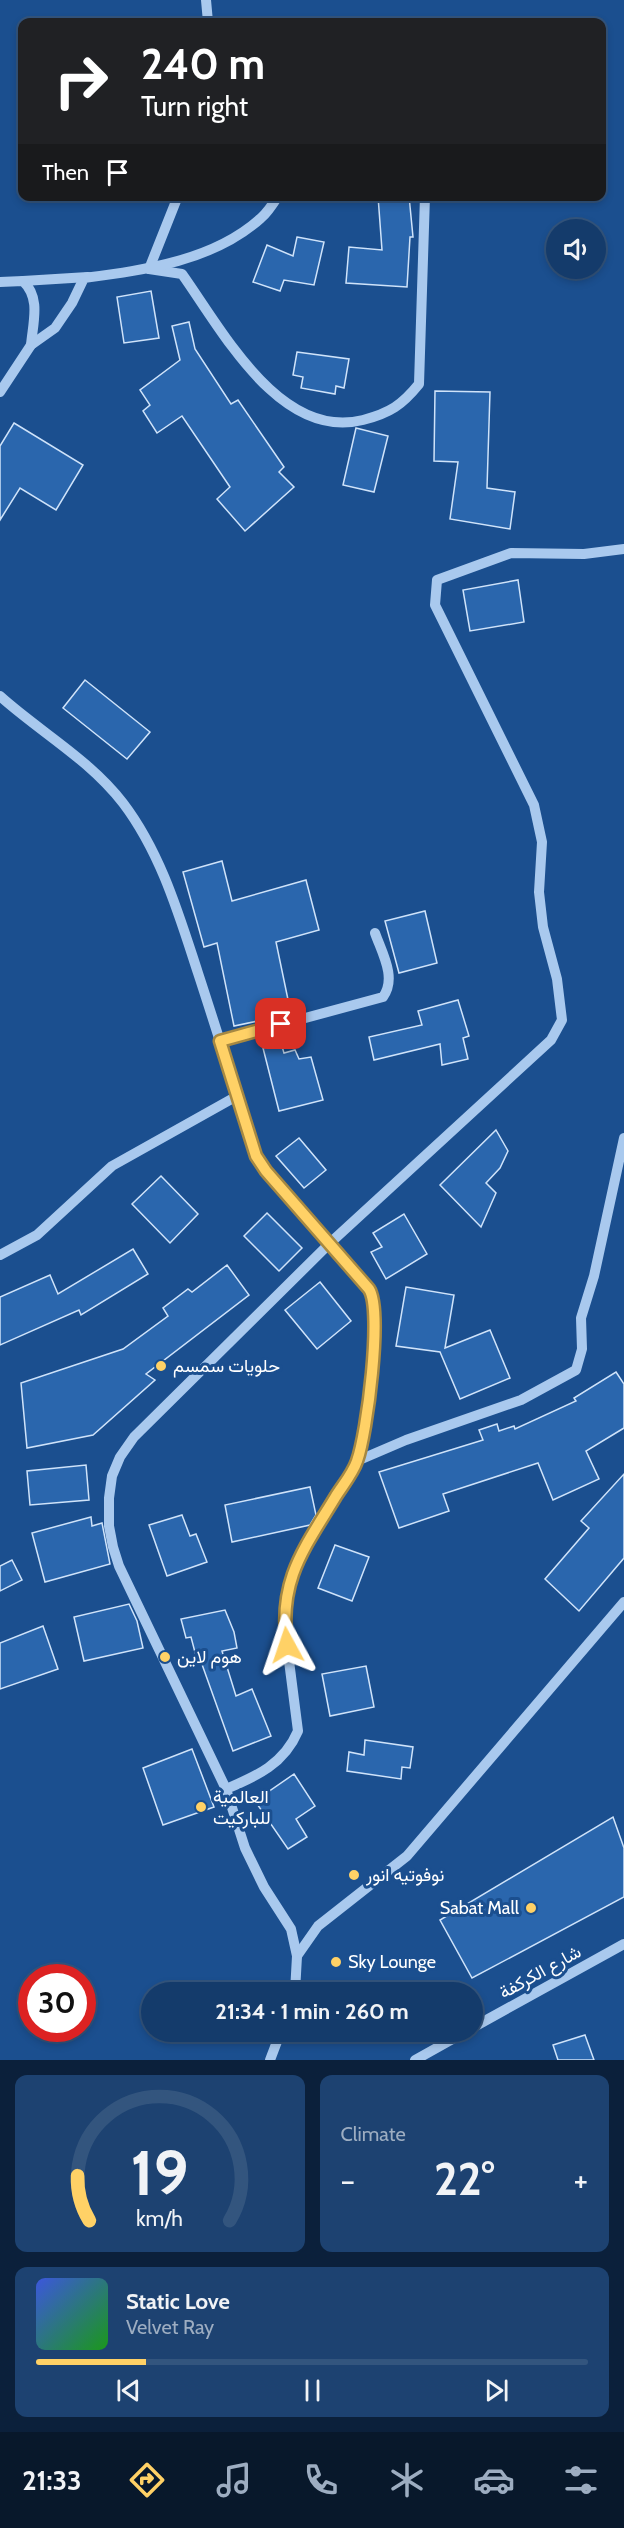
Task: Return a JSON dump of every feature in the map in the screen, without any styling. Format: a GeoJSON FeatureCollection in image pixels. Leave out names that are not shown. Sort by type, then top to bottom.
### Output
{"type":"FeatureCollection","features":[{"type":"Feature","properties":{"kind":"street"},"geometry":{"type":"LineString","coordinates":[[206,0],[208,18]]}},
{"type":"Feature","properties":{"kind":"street"},"geometry":{"type":"LineString","coordinates":[[148,269],[176,201]]}},
{"type":"Feature","properties":{"kind":"street"},"geometry":{"type":"LineString","coordinates":[[0,282],[88,277],[148,269],[202,252],[243,233],[263,217],[274,201]]}},
{"type":"Feature","properties":{"kind":"street"},"geometry":{"type":"LineString","coordinates":[[148,269],[182,274],[254,374],[291,408],[328,423],[351,423],[381,416],[404,402],[419,384],[424,201]]}},
{"type":"Feature","properties":{"kind":"street"},"geometry":{"type":"LineString","coordinates":[[0,392],[32,345],[55,328],[72,303],[84,278],[88,277]]}},
{"type":"Feature","properties":{"kind":"street"},"geometry":{"type":"LineString","coordinates":[[23,281],[30,288],[35,299],[32,345]]}},
{"type":"Feature","properties":{"kind":"street"},"geometry":{"type":"LineString","coordinates":[[295,1982],[297,1956],[291,1929],[264,1887],[245,1848],[226,1789],[112,1547],[109,1498],[112,1476],[120,1457],[135,1437],[329,1244],[551,1040],[562,1020],[557,979],[543,927],[539,892],[542,842],[534,805],[435,605],[437,580],[511,553],[584,554],[624,549]]}},
{"type":"Feature","properties":{"kind":"street"},"geometry":{"type":"LineString","coordinates":[[0,696],[96,773],[123,804],[159,864],[178,913],[256,1156],[369,1289],[375,1303],[373,1357],[357,1461],[301,1555],[291,1576],[286,1599],[284,1622],[298,1731],[291,1746],[279,1761],[252,1778],[226,1789]]}},
{"type":"Feature","properties":{"kind":"street"},"geometry":{"type":"LineString","coordinates":[[220,1041],[383,997],[389,989],[390,977],[375,933]]}},
{"type":"Feature","properties":{"kind":"street"},"geometry":{"type":"LineString","coordinates":[[0,1255],[37,1235],[112,1166],[237,1096]]}},
{"type":"Feature","properties":{"kind":"street"},"geometry":{"type":"LineString","coordinates":[[357,1461],[406,1440],[513,1403],[576,1370],[582,1349],[581,1318],[594,1276],[624,1138]]}},
{"type":"Feature","properties":{"kind":"street"},"geometry":{"type":"LineString","coordinates":[[297,1956],[318,1926],[407,1856],[624,1602]]}},
{"type":"Feature","properties":{"kind":"street","name":"شارع الكركفة"},"geometry":{"type":"LineString","coordinates":[[483,2022],[624,1944]]}},
{"type":"Feature","properties":{"kind":"street"},"geometry":{"type":"LineString","coordinates":[[270,2060],[277,2042]]}},
{"type":"Feature","properties":{"kind":"street"},"geometry":{"type":"LineString","coordinates":[[415,2060],[447,2042]]}},
{"type":"Feature","properties":{"kind":"building"},"geometry":{"type":"Polygon","coordinates":[[[378,201],[409,201],[413,237],[410,237],[407,287],[346,283],[349,247],[382,250],[378,201]]]}},
{"type":"Feature","properties":{"kind":"building"},"geometry":{"type":"Polygon","coordinates":[[[297,237],[324,242],[314,285],[284,280],[280,291],[253,282],[267,245],[293,256],[297,237]]]}},
{"type":"Feature","properties":{"kind":"building"},"geometry":{"type":"Polygon","coordinates":[[[151,291],[159,338],[124,343],[117,297],[151,291]]]}},
{"type":"Feature","properties":{"kind":"building"},"geometry":{"type":"Polygon","coordinates":[[[189,322],[195,349],[231,404],[238,400],[284,467],[279,472],[294,487],[245,531],[217,499],[230,487],[182,416],[157,433],[143,411],[150,405],[140,390],[180,360],[172,326],[189,322]]]}},
{"type":"Feature","properties":{"kind":"building"},"geometry":{"type":"Polygon","coordinates":[[[297,352],[349,359],[344,388],[336,386],[335,394],[301,388],[303,377],[293,375],[297,352]]]}},
{"type":"Feature","properties":{"kind":"building"},"geometry":{"type":"Polygon","coordinates":[[[435,391],[490,392],[487,488],[515,492],[510,529],[450,519],[458,462],[434,461],[435,391]]]}},
{"type":"Feature","properties":{"kind":"building"},"geometry":{"type":"Polygon","coordinates":[[[14,423],[83,465],[56,510],[20,488],[0,520],[0,446],[14,423]]]}},
{"type":"Feature","properties":{"kind":"building"},"geometry":{"type":"Polygon","coordinates":[[[356,428],[388,436],[374,492],[343,485],[356,428]]]}},
{"type":"Feature","properties":{"kind":"building"},"geometry":{"type":"Polygon","coordinates":[[[518,580],[524,622],[470,631],[463,590],[518,580]]]}},
{"type":"Feature","properties":{"kind":"building"},"geometry":{"type":"Polygon","coordinates":[[[85,680],[150,732],[127,759],[63,708],[85,680]]]}},
{"type":"Feature","properties":{"kind":"building"},"geometry":{"type":"Polygon","coordinates":[[[222,861],[232,901],[306,880],[319,930],[276,942],[291,1014],[234,1026],[217,943],[204,947],[183,872],[222,861]]]}},
{"type":"Feature","properties":{"kind":"building"},"geometry":{"type":"Polygon","coordinates":[[[425,911],[437,963],[399,973],[385,921],[425,911]]]}},
{"type":"Feature","properties":{"kind":"building"},"geometry":{"type":"Polygon","coordinates":[[[458,1000],[469,1036],[463,1038],[468,1059],[442,1065],[440,1044],[374,1060],[369,1037],[422,1025],[418,1011],[458,1000]]]}},
{"type":"Feature","properties":{"kind":"building"},"geometry":{"type":"Polygon","coordinates":[[[281,1043],[284,1053],[295,1050],[299,1059],[311,1057],[323,1100],[279,1111],[263,1048],[281,1043]]]}},
{"type":"Feature","properties":{"kind":"building"},"geometry":{"type":"Polygon","coordinates":[[[496,1130],[508,1151],[500,1168],[486,1183],[496,1193],[481,1227],[440,1185],[496,1130]]]}},
{"type":"Feature","properties":{"kind":"building"},"geometry":{"type":"Polygon","coordinates":[[[299,1138],[326,1170],[304,1188],[276,1156],[299,1138]]]}},
{"type":"Feature","properties":{"kind":"building"},"geometry":{"type":"Polygon","coordinates":[[[161,1176],[198,1214],[170,1243],[132,1204],[161,1176]]]}},
{"type":"Feature","properties":{"kind":"building"},"geometry":{"type":"Polygon","coordinates":[[[267,1213],[302,1248],[279,1271],[244,1236],[267,1213]]]}},
{"type":"Feature","properties":{"kind":"building"},"geometry":{"type":"Polygon","coordinates":[[[404,1214],[427,1254],[386,1279],[371,1252],[382,1247],[373,1233],[404,1214]]]}},
{"type":"Feature","properties":{"kind":"building"},"geometry":{"type":"Polygon","coordinates":[[[133,1249],[148,1274],[81,1315],[79,1310],[0,1345],[0,1297],[50,1275],[58,1294],[133,1249]]]}},
{"type":"Feature","properties":{"kind":"building"},"geometry":{"type":"Polygon","coordinates":[[[227,1265],[249,1295],[146,1374],[155,1380],[93,1435],[27,1448],[21,1383],[123,1349],[168,1316],[163,1308],[188,1289],[192,1292],[227,1265]]]}},
{"type":"Feature","properties":{"kind":"building"},"geometry":{"type":"Polygon","coordinates":[[[320,1282],[351,1321],[317,1349],[285,1310],[320,1282]]]}},
{"type":"Feature","properties":{"kind":"building"},"geometry":{"type":"Polygon","coordinates":[[[406,1287],[454,1295],[445,1348],[490,1330],[510,1378],[460,1399],[440,1352],[396,1346],[406,1287]]]}},
{"type":"Feature","properties":{"kind":"building"},"geometry":{"type":"Polygon","coordinates":[[[616,1372],[624,1384],[624,1428],[586,1451],[599,1479],[553,1500],[538,1463],[443,1494],[449,1511],[399,1528],[379,1472],[483,1440],[479,1430],[497,1424],[499,1431],[514,1426],[515,1429],[576,1401],[574,1398],[616,1372]]]}},
{"type":"Feature","properties":{"kind":"building"},"geometry":{"type":"Polygon","coordinates":[[[86,1465],[89,1500],[30,1505],[27,1471],[86,1465]]]}},
{"type":"Feature","properties":{"kind":"building"},"geometry":{"type":"Polygon","coordinates":[[[624,1474],[624,1558],[579,1611],[545,1579],[589,1528],[581,1521],[624,1474]]]}},
{"type":"Feature","properties":{"kind":"building"},"geometry":{"type":"Polygon","coordinates":[[[310,1487],[316,1515],[310,1525],[232,1542],[225,1505],[310,1487]]]}},
{"type":"Feature","properties":{"kind":"building"},"geometry":{"type":"Polygon","coordinates":[[[182,1515],[190,1536],[196,1534],[207,1562],[167,1576],[149,1525],[182,1515]]]}},
{"type":"Feature","properties":{"kind":"building"},"geometry":{"type":"Polygon","coordinates":[[[91,1517],[92,1526],[102,1523],[110,1564],[45,1582],[32,1533],[91,1517]]]}},
{"type":"Feature","properties":{"kind":"building"},"geometry":{"type":"Polygon","coordinates":[[[335,1545],[369,1557],[352,1601],[318,1588],[335,1545]]]}},
{"type":"Feature","properties":{"kind":"building"},"geometry":{"type":"Polygon","coordinates":[[[12,1560],[22,1580],[0,1591],[0,1566],[12,1560]]]}},
{"type":"Feature","properties":{"kind":"building"},"geometry":{"type":"Polygon","coordinates":[[[129,1604],[137,1621],[143,1648],[84,1661],[74,1617],[129,1604]]]}},
{"type":"Feature","properties":{"kind":"building"},"geometry":{"type":"Polygon","coordinates":[[[225,1610],[234,1632],[237,1648],[222,1651],[236,1696],[252,1689],[271,1736],[233,1751],[199,1656],[196,1656],[191,1637],[186,1638],[181,1619],[225,1610]]]}},
{"type":"Feature","properties":{"kind":"building"},"geometry":{"type":"Polygon","coordinates":[[[43,1626],[58,1669],[0,1689],[0,1643],[43,1626]]]}},
{"type":"Feature","properties":{"kind":"building"},"geometry":{"type":"Polygon","coordinates":[[[366,1666],[374,1707],[330,1716],[322,1674],[366,1666]]]}},
{"type":"Feature","properties":{"kind":"building"},"geometry":{"type":"Polygon","coordinates":[[[365,1740],[413,1747],[410,1768],[402,1767],[401,1779],[347,1771],[349,1752],[364,1755],[365,1740]]]}},
{"type":"Feature","properties":{"kind":"building"},"geometry":{"type":"Polygon","coordinates":[[[192,1749],[214,1807],[163,1825],[143,1768],[192,1749]]]}},
{"type":"Feature","properties":{"kind":"building"},"geometry":{"type":"Polygon","coordinates":[[[294,1774],[315,1806],[296,1819],[307,1837],[288,1849],[255,1801],[294,1774]]]}},
{"type":"Feature","properties":{"kind":"building","name":"Sabat Mall"},"geometry":{"type":"Polygon","coordinates":[[[613,1817],[624,1848],[624,1897],[472,1978],[440,1920],[613,1817]]]}},
{"type":"Feature","properties":{"kind":"building"},"geometry":{"type":"Polygon","coordinates":[[[585,2035],[594,2060],[558,2060],[553,2045],[585,2035]]]}},
{"type":"Feature","properties":{"kind":"place","name":"حلويات سمسم"},"geometry":{"type":"Point","coordinates":[161,1366]}},
{"type":"Feature","properties":{"kind":"place","name":"هوم لاين"},"geometry":{"type":"Point","coordinates":[165,1657]}},
{"type":"Feature","properties":{"kind":"place","name":"العالمية للباركيت"},"geometry":{"type":"Point","coordinates":[201,1807]}},
{"type":"Feature","properties":{"kind":"place","name":"نوفوتيه انور"},"geometry":{"type":"Point","coordinates":[354,1875]}},
{"type":"Feature","properties":{"kind":"place","name":"Sabat Mall"},"geometry":{"type":"Point","coordinates":[531,1908]}},
{"type":"Feature","properties":{"kind":"place","name":"Sky Lounge"},"geometry":{"type":"Point","coordinates":[336,1962]}},
{"type":"Feature","properties":{"kind":"route"},"geometry":{"type":"LineString","coordinates":[[281,1024],[220,1041],[256,1156],[266,1171],[369,1289],[375,1303],[376,1330],[367,1410],[357,1461],[291,1576],[284,1622],[287,1645]]}}]}
